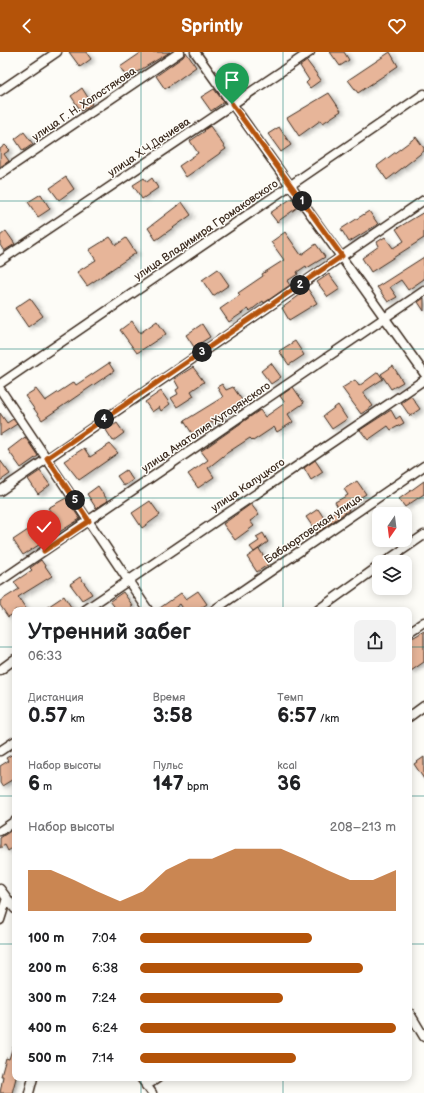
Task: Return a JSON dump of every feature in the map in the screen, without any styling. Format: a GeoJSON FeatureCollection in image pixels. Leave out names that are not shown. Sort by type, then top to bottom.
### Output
{"type":"FeatureCollection","features":[{"type":"Feature","properties":{"kind":"street"},"geometry":{"type":"LineString","coordinates":[[0,91],[57,52]]}},
{"type":"Feature","properties":{"kind":"street","name":"улица Г. Н. Холостякова"},"geometry":{"type":"LineString","coordinates":[[0,174],[180,52]]}},
{"type":"Feature","properties":{"kind":"street"},"geometry":{"type":"LineString","coordinates":[[195,52],[424,373]]}},
{"type":"Feature","properties":{"kind":"street","name":"улица Х.Ч.Дачиева"},"geometry":{"type":"LineString","coordinates":[[0,261],[310,52]]}},
{"type":"Feature","properties":{"kind":"street","name":"улица Владимира Громаковского"},"geometry":{"type":"LineString","coordinates":[[0,384],[424,94]]}},
{"type":"Feature","properties":{"kind":"street"},"geometry":{"type":"LineString","coordinates":[[0,490],[424,200]]}},
{"type":"Feature","properties":{"kind":"street","name":"улица Анатолия Хуторянского"},"geometry":{"type":"LineString","coordinates":[[0,582],[424,291]]}},
{"type":"Feature","properties":{"kind":"street","name":"улица Калуцкого"},"geometry":{"type":"LineString","coordinates":[[89,607],[424,380]]}},
{"type":"Feature","properties":{"kind":"street"},"geometry":{"type":"LineString","coordinates":[[0,388],[146,607]]}},
{"type":"Feature","properties":{"kind":"street","name":"Бабаюртовская улица"},"geometry":{"type":"LineString","coordinates":[[218,607],[424,466]]}},
{"type":"Feature","properties":{"kind":"street"},"geometry":{"type":"LineString","coordinates":[[395,555],[424,535]]}},
{"type":"Feature","properties":{"kind":"street"},"geometry":{"type":"LineString","coordinates":[[322,607],[372,571]]}},
{"type":"Feature","properties":{"kind":"street"},"geometry":{"type":"LineString","coordinates":[[412,630],[424,622]]}},
{"type":"Feature","properties":{"kind":"street"},"geometry":{"type":"LineString","coordinates":[[0,670],[12,661]]}},
{"type":"Feature","properties":{"kind":"street"},"geometry":{"type":"LineString","coordinates":[[412,715],[424,706]]}},
{"type":"Feature","properties":{"kind":"street"},"geometry":{"type":"LineString","coordinates":[[0,751],[12,743]]}},
{"type":"Feature","properties":{"kind":"street"},"geometry":{"type":"LineString","coordinates":[[0,832],[12,823]]}},
{"type":"Feature","properties":{"kind":"street"},"geometry":{"type":"LineString","coordinates":[[0,889],[12,905]]}},
{"type":"Feature","properties":{"kind":"street"},"geometry":{"type":"LineString","coordinates":[[0,920],[7,898]]}},
{"type":"Feature","properties":{"kind":"street"},"geometry":{"type":"LineString","coordinates":[[412,1017],[424,1037]]}},
{"type":"Feature","properties":{"kind":"street"},"geometry":{"type":"LineString","coordinates":[[29,1093],[32,1081]]}},
{"type":"Feature","properties":{"kind":"street"},"geometry":{"type":"LineString","coordinates":[[143,1081],[152,1093]]}},
{"type":"Feature","properties":{"kind":"street"},"geometry":{"type":"LineString","coordinates":[[146,1086],[154,1081]]}},
{"type":"Feature","properties":{"kind":"building"},"geometry":{"type":"Polygon","coordinates":[[[69,52],[86,52],[91,59],[80,67],[69,52]]]}},
{"type":"Feature","properties":{"kind":"building"},"geometry":{"type":"Polygon","coordinates":[[[142,52],[170,52],[127,78],[120,67],[142,52]]]}},
{"type":"Feature","properties":{"kind":"building"},"geometry":{"type":"Polygon","coordinates":[[[186,52],[196,67],[165,89],[156,76],[183,57],[186,52]]]}},
{"type":"Feature","properties":{"kind":"building"},"geometry":{"type":"Polygon","coordinates":[[[330,52],[344,52],[349,60],[340,66],[330,52]]]}},
{"type":"Feature","properties":{"kind":"building"},"geometry":{"type":"Polygon","coordinates":[[[390,52],[398,66],[358,93],[348,80],[390,52]]]}},
{"type":"Feature","properties":{"kind":"building"},"geometry":{"type":"Polygon","coordinates":[[[307,61],[321,80],[310,88],[306,83],[309,80],[300,66],[307,61]]]}},
{"type":"Feature","properties":{"kind":"building"},"geometry":{"type":"Polygon","coordinates":[[[82,88],[92,104],[81,111],[71,96],[82,88]]]}},
{"type":"Feature","properties":{"kind":"building"},"geometry":{"type":"Polygon","coordinates":[[[214,89],[224,102],[211,111],[201,97],[214,89]]]}},
{"type":"Feature","properties":{"kind":"building"},"geometry":{"type":"Polygon","coordinates":[[[329,93],[341,111],[323,123],[321,120],[299,136],[287,118],[329,93]]]}},
{"type":"Feature","properties":{"kind":"building"},"geometry":{"type":"Polygon","coordinates":[[[210,126],[226,149],[186,177],[179,166],[198,153],[190,141],[210,126]]]}},
{"type":"Feature","properties":{"kind":"building"},"geometry":{"type":"Polygon","coordinates":[[[279,127],[291,145],[281,152],[268,134],[279,127]]]}},
{"type":"Feature","properties":{"kind":"building"},"geometry":{"type":"Polygon","coordinates":[[[24,132],[33,144],[23,151],[15,139],[24,132]]]}},
{"type":"Feature","properties":{"kind":"building"},"geometry":{"type":"Polygon","coordinates":[[[416,137],[424,148],[424,151],[387,180],[377,166],[416,137]]]}},
{"type":"Feature","properties":{"kind":"building"},"geometry":{"type":"Polygon","coordinates":[[[5,145],[10,150],[4,154],[9,161],[0,167],[0,149],[5,145]]]}},
{"type":"Feature","properties":{"kind":"building"},"geometry":{"type":"Polygon","coordinates":[[[66,177],[74,189],[59,200],[50,188],[66,177]]]}},
{"type":"Feature","properties":{"kind":"building"},"geometry":{"type":"Polygon","coordinates":[[[144,178],[147,182],[152,178],[158,188],[142,199],[133,185],[144,178]]]}},
{"type":"Feature","properties":{"kind":"building"},"geometry":{"type":"Polygon","coordinates":[[[41,194],[50,209],[38,217],[28,202],[41,194]]]}},
{"type":"Feature","properties":{"kind":"building"},"geometry":{"type":"Polygon","coordinates":[[[292,198],[298,207],[277,222],[270,213],[292,198]]]}},
{"type":"Feature","properties":{"kind":"building"},"geometry":{"type":"Polygon","coordinates":[[[182,202],[191,215],[156,240],[148,228],[182,202]]]}},
{"type":"Feature","properties":{"kind":"building"},"geometry":{"type":"Polygon","coordinates":[[[369,211],[378,224],[349,242],[341,229],[369,211]]]}},
{"type":"Feature","properties":{"kind":"building"},"geometry":{"type":"Polygon","coordinates":[[[424,212],[424,238],[371,272],[362,258],[379,246],[377,242],[385,237],[393,248],[404,241],[396,229],[424,212]]]}},
{"type":"Feature","properties":{"kind":"building"},"geometry":{"type":"Polygon","coordinates":[[[6,231],[15,244],[4,251],[0,245],[0,236],[6,231]]]}},
{"type":"Feature","properties":{"kind":"building"},"geometry":{"type":"Polygon","coordinates":[[[285,232],[301,255],[316,244],[325,257],[297,272],[298,274],[287,281],[290,285],[270,299],[264,303],[263,301],[250,311],[248,309],[229,322],[220,309],[240,295],[238,293],[263,276],[262,274],[284,260],[271,242],[285,232]]]}},
{"type":"Feature","properties":{"kind":"building"},"geometry":{"type":"Polygon","coordinates":[[[110,237],[116,245],[126,238],[136,253],[87,286],[77,272],[96,260],[89,250],[110,237]]]}},
{"type":"Feature","properties":{"kind":"building"},"geometry":{"type":"Polygon","coordinates":[[[424,257],[424,279],[408,290],[401,280],[390,287],[397,297],[388,302],[377,287],[424,257]]]}},
{"type":"Feature","properties":{"kind":"building"},"geometry":{"type":"Polygon","coordinates":[[[218,269],[229,285],[213,296],[202,280],[218,269]]]}},
{"type":"Feature","properties":{"kind":"building"},"geometry":{"type":"Polygon","coordinates":[[[329,274],[340,289],[328,297],[317,282],[329,274]]]}},
{"type":"Feature","properties":{"kind":"building"},"geometry":{"type":"Polygon","coordinates":[[[308,289],[317,303],[289,320],[282,308],[308,289]]]}},
{"type":"Feature","properties":{"kind":"building"},"geometry":{"type":"Polygon","coordinates":[[[30,298],[43,316],[28,327],[15,308],[30,298]]]}},
{"type":"Feature","properties":{"kind":"building"},"geometry":{"type":"Polygon","coordinates":[[[424,298],[424,311],[418,302],[424,298]]]}},
{"type":"Feature","properties":{"kind":"building"},"geometry":{"type":"Polygon","coordinates":[[[132,321],[140,333],[157,321],[166,334],[137,353],[120,330],[132,321]]]}},
{"type":"Feature","properties":{"kind":"building"},"geometry":{"type":"Polygon","coordinates":[[[202,324],[210,337],[194,347],[186,335],[202,324]]]}},
{"type":"Feature","properties":{"kind":"building"},"geometry":{"type":"Polygon","coordinates":[[[295,341],[304,355],[289,365],[279,351],[295,341]]]}},
{"type":"Feature","properties":{"kind":"building"},"geometry":{"type":"Polygon","coordinates":[[[109,363],[114,371],[42,420],[25,396],[36,389],[45,401],[74,382],[76,385],[109,363]]]}},
{"type":"Feature","properties":{"kind":"building"},"geometry":{"type":"Polygon","coordinates":[[[271,363],[281,377],[271,384],[261,371],[271,363]]]}},
{"type":"Feature","properties":{"kind":"building"},"geometry":{"type":"Polygon","coordinates":[[[393,366],[403,382],[391,389],[381,374],[393,366]]]}},
{"type":"Feature","properties":{"kind":"building"},"geometry":{"type":"Polygon","coordinates":[[[193,367],[204,382],[191,391],[194,396],[177,407],[171,398],[178,394],[176,390],[179,388],[174,379],[193,367]]]}},
{"type":"Feature","properties":{"kind":"building"},"geometry":{"type":"Polygon","coordinates":[[[378,372],[383,379],[363,392],[373,406],[361,414],[342,388],[355,380],[359,386],[378,372]]]}},
{"type":"Feature","properties":{"kind":"building"},"geometry":{"type":"Polygon","coordinates":[[[222,384],[226,390],[233,387],[244,403],[224,415],[225,417],[214,425],[212,422],[193,435],[184,421],[223,397],[217,387],[222,384]]]}},
{"type":"Feature","properties":{"kind":"building"},"geometry":{"type":"Polygon","coordinates":[[[293,387],[304,403],[288,414],[293,422],[277,432],[274,427],[253,441],[250,438],[227,453],[208,468],[214,477],[198,488],[188,474],[208,460],[201,451],[260,410],[265,417],[285,403],[280,396],[293,387]]]}},
{"type":"Feature","properties":{"kind":"building"},"geometry":{"type":"Polygon","coordinates":[[[161,391],[170,404],[161,411],[159,407],[152,412],[145,402],[161,391]]]}},
{"type":"Feature","properties":{"kind":"building"},"geometry":{"type":"Polygon","coordinates":[[[411,396],[420,409],[410,416],[401,403],[411,396]]]}},
{"type":"Feature","properties":{"kind":"building"},"geometry":{"type":"Polygon","coordinates":[[[338,405],[347,419],[332,429],[323,416],[338,405]]]}},
{"type":"Feature","properties":{"kind":"building"},"geometry":{"type":"Polygon","coordinates":[[[391,410],[396,419],[400,416],[404,423],[391,430],[388,426],[368,440],[360,430],[391,410]]]}},
{"type":"Feature","properties":{"kind":"building"},"geometry":{"type":"Polygon","coordinates":[[[0,413],[7,423],[13,419],[17,424],[0,435],[0,413]]]}},
{"type":"Feature","properties":{"kind":"building"},"geometry":{"type":"Polygon","coordinates":[[[117,423],[124,433],[113,441],[106,430],[117,423]]]}},
{"type":"Feature","properties":{"kind":"building"},"geometry":{"type":"Polygon","coordinates":[[[25,437],[38,456],[21,468],[8,450],[25,437]]]}},
{"type":"Feature","properties":{"kind":"building"},"geometry":{"type":"Polygon","coordinates":[[[110,444],[118,453],[79,480],[64,461],[84,448],[90,457],[110,444]]]}},
{"type":"Feature","properties":{"kind":"building"},"geometry":{"type":"Polygon","coordinates":[[[0,460],[10,474],[0,481],[0,460]]]}},
{"type":"Feature","properties":{"kind":"building"},"geometry":{"type":"Polygon","coordinates":[[[315,460],[323,472],[311,480],[304,468],[315,460]]]}},
{"type":"Feature","properties":{"kind":"building"},"geometry":{"type":"Polygon","coordinates":[[[126,470],[133,480],[124,486],[117,476],[126,470]]]}},
{"type":"Feature","properties":{"kind":"building"},"geometry":{"type":"Polygon","coordinates":[[[40,471],[50,485],[38,494],[28,479],[40,471]]]}},
{"type":"Feature","properties":{"kind":"building"},"geometry":{"type":"Polygon","coordinates":[[[357,481],[366,494],[347,506],[349,510],[317,533],[306,517],[318,509],[324,518],[339,509],[335,502],[348,495],[344,489],[357,481]]]}},
{"type":"Feature","properties":{"kind":"building"},"geometry":{"type":"Polygon","coordinates":[[[424,481],[424,494],[405,507],[399,499],[424,481]]]}},
{"type":"Feature","properties":{"kind":"building"},"geometry":{"type":"Polygon","coordinates":[[[98,486],[108,501],[96,508],[87,494],[98,486]]]}},
{"type":"Feature","properties":{"kind":"building"},"geometry":{"type":"Polygon","coordinates":[[[66,498],[80,519],[23,555],[13,540],[52,514],[48,508],[66,498]]]}},
{"type":"Feature","properties":{"kind":"building"},"geometry":{"type":"Polygon","coordinates":[[[150,501],[160,515],[142,528],[132,513],[150,501]]]}},
{"type":"Feature","properties":{"kind":"building"},"geometry":{"type":"Polygon","coordinates":[[[251,504],[259,515],[250,521],[254,526],[235,540],[223,524],[251,504]]]}},
{"type":"Feature","properties":{"kind":"building"},"geometry":{"type":"Polygon","coordinates":[[[263,533],[268,542],[254,552],[250,547],[259,541],[256,537],[263,533]]]}},
{"type":"Feature","properties":{"kind":"building"},"geometry":{"type":"Polygon","coordinates":[[[259,549],[269,564],[257,572],[247,557],[259,549]]]}},
{"type":"Feature","properties":{"kind":"building"},"geometry":{"type":"Polygon","coordinates":[[[41,560],[52,576],[18,597],[25,607],[12,607],[12,615],[8,617],[0,605],[0,601],[19,589],[14,582],[32,570],[30,568],[41,560]]]}},
{"type":"Feature","properties":{"kind":"building"},"geometry":{"type":"Polygon","coordinates":[[[80,577],[92,594],[82,600],[70,584],[80,577]]]}},
{"type":"Feature","properties":{"kind":"building"},"geometry":{"type":"Polygon","coordinates":[[[198,591],[207,604],[202,607],[182,607],[180,604],[176,607],[161,607],[181,593],[186,599],[198,591]]]}},
{"type":"Feature","properties":{"kind":"building"},"geometry":{"type":"Polygon","coordinates":[[[123,592],[133,606],[115,607],[110,601],[123,592]]]}},
{"type":"Feature","properties":{"kind":"building"},"geometry":{"type":"Polygon","coordinates":[[[64,596],[71,607],[48,607],[64,596]]]}},
{"type":"Feature","properties":{"kind":"building"},"geometry":{"type":"Polygon","coordinates":[[[424,631],[424,662],[412,670],[412,638],[424,631]]]}},
{"type":"Feature","properties":{"kind":"building"},"geometry":{"type":"Polygon","coordinates":[[[12,755],[12,780],[2,786],[0,783],[0,766],[8,761],[6,758],[12,755]]]}},
{"type":"Feature","properties":{"kind":"building"},"geometry":{"type":"Polygon","coordinates":[[[424,757],[424,779],[414,764],[424,757]]]}},
{"type":"Feature","properties":{"kind":"building"},"geometry":{"type":"Polygon","coordinates":[[[12,830],[12,848],[8,851],[5,845],[0,848],[0,838],[12,830]]]}},
{"type":"Feature","properties":{"kind":"building"},"geometry":{"type":"Polygon","coordinates":[[[12,1049],[12,1081],[15,1081],[12,1093],[0,1093],[3,1076],[1,1076],[6,1058],[9,1059],[12,1049]]]}},
{"type":"Feature","properties":{"kind":"route"},"geometry":{"type":"LineString","coordinates":[[44,551],[89,521],[47,458],[342,256],[232,104]]}}]}
